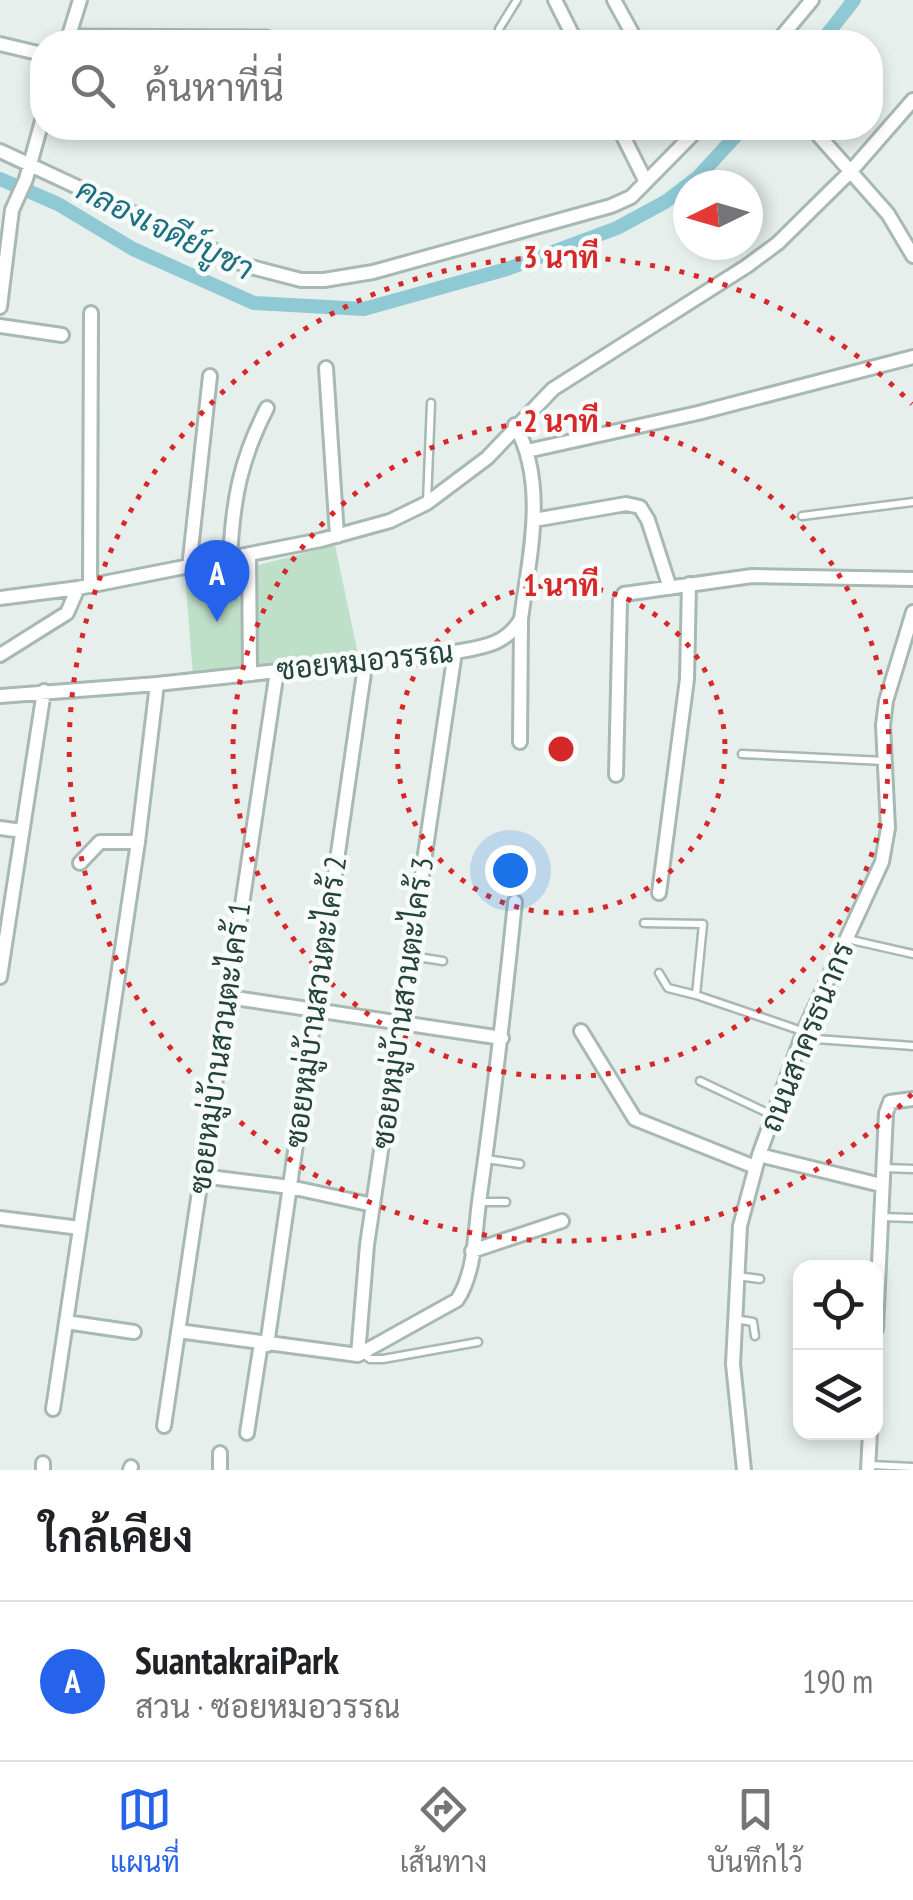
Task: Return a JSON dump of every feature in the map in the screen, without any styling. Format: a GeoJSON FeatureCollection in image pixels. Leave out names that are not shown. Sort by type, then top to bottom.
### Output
{"type":"FeatureCollection","features":[{"type":"Feature","properties":{"kind":"street"},"geometry":{"type":"LineString","coordinates":[[71,30],[80,0]]}},
{"type":"Feature","properties":{"kind":"street"},"geometry":{"type":"LineString","coordinates":[[555,0],[570,30]]}},
{"type":"Feature","properties":{"kind":"street"},"geometry":{"type":"LineString","coordinates":[[614,0],[631,30]]}},
{"type":"Feature","properties":{"kind":"street"},"geometry":{"type":"LineString","coordinates":[[787,30],[812,0]]}},
{"type":"Feature","properties":{"kind":"street"},"geometry":{"type":"LineString","coordinates":[[0,44],[30,51]]}},
{"type":"Feature","properties":{"kind":"street"},"geometry":{"type":"LineString","coordinates":[[883,134],[913,100]]}},
{"type":"Feature","properties":{"kind":"street"},"geometry":{"type":"LineString","coordinates":[[0,306],[12,210],[26,179],[36,140]]}},
{"type":"Feature","properties":{"kind":"street"},"geometry":{"type":"LineString","coordinates":[[624,140],[646,182]]}},
{"type":"Feature","properties":{"kind":"street"},"geometry":{"type":"LineString","coordinates":[[0,151],[247,266],[301,280],[324,280],[373,272],[546,225],[631,197],[687,140]]}},
{"type":"Feature","properties":{"kind":"street"},"geometry":{"type":"LineString","coordinates":[[823,140],[888,214],[913,256]]}},
{"type":"Feature","properties":{"kind":"street"},"geometry":{"type":"LineString","coordinates":[[0,598],[188,568],[337,536],[390,521],[427,503],[487,458],[553,388],[778,243],[878,140]]}},
{"type":"Feature","properties":{"kind":"street"},"geometry":{"type":"LineString","coordinates":[[0,656],[66,613],[84,587],[92,313]]}},
{"type":"Feature","properties":{"kind":"street"},"geometry":{"type":"LineString","coordinates":[[0,326],[62,334]]}},
{"type":"Feature","properties":{"kind":"street"},"geometry":{"type":"LineString","coordinates":[[527,450],[698,412],[913,357]]}},
{"type":"Feature","properties":{"kind":"street"},"geometry":{"type":"LineString","coordinates":[[326,368],[337,536]]}},
{"type":"Feature","properties":{"kind":"street"},"geometry":{"type":"LineString","coordinates":[[188,568],[210,376]]}},
{"type":"Feature","properties":{"kind":"street"},"geometry":{"type":"LineString","coordinates":[[230,558],[235,488],[251,438],[266,408]]}},
{"type":"Feature","properties":{"kind":"street"},"geometry":{"type":"LineString","coordinates":[[515,425],[527,450],[534,520],[521,619],[520,742]]}},
{"type":"Feature","properties":{"kind":"street"},"geometry":{"type":"LineString","coordinates":[[534,520],[626,504],[640,507],[670,588]]}},
{"type":"Feature","properties":{"kind":"street"},"geometry":{"type":"LineString","coordinates":[[250,554],[250,674]]}},
{"type":"Feature","properties":{"kind":"street"},"geometry":{"type":"LineString","coordinates":[[616,775],[620,601],[624,594],[769,575],[913,579]]}},
{"type":"Feature","properties":{"kind":"street"},"geometry":{"type":"LineString","coordinates":[[659,893],[687,679],[689,584]]}},
{"type":"Feature","properties":{"kind":"street","name":"ถนนสาครธนากร"},"geometry":{"type":"LineString","coordinates":[[744,1470],[734,1364],[740,1226],[757,1161],[802,1034],[887,845],[886,700],[913,612]]}},
{"type":"Feature","properties":{"kind":"street","name":"ซอยหมอวรรณ"},"geometry":{"type":"LineString","coordinates":[[0,696],[157,684],[455,652],[502,641],[513,633],[521,619]]}},
{"type":"Feature","properties":{"kind":"street","name":"ซอยหมู่บ้านสวนตะไคร้ 3"},"geometry":{"type":"LineString","coordinates":[[360,1354],[373,1206],[455,652]]}},
{"type":"Feature","properties":{"kind":"street","name":"ซอยหมู่บ้านสวนตะไคร้ 2"},"geometry":{"type":"LineString","coordinates":[[248,1432],[290,1187],[366,660]]}},
{"type":"Feature","properties":{"kind":"street","name":"ซอยหมู่บ้านสวนตะไคร้ 1"},"geometry":{"type":"LineString","coordinates":[[164,1426],[277,671]]}},
{"type":"Feature","properties":{"kind":"street"},"geometry":{"type":"LineString","coordinates":[[53,1409],[138,842],[157,684]]}},
{"type":"Feature","properties":{"kind":"street"},"geometry":{"type":"LineString","coordinates":[[0,977],[44,691]]}},
{"type":"Feature","properties":{"kind":"street"},"geometry":{"type":"LineString","coordinates":[[0,828],[22,831]]}},
{"type":"Feature","properties":{"kind":"street"},"geometry":{"type":"LineString","coordinates":[[80,863],[100,842],[138,842]]}},
{"type":"Feature","properties":{"kind":"street"},"geometry":{"type":"LineString","coordinates":[[178,1332],[360,1354],[458,1300],[472,1251],[479,1202],[502,1038],[514,902]]}},
{"type":"Feature","properties":{"kind":"street"},"geometry":{"type":"LineString","coordinates":[[228,997],[502,1038]]}},
{"type":"Feature","properties":{"kind":"street"},"geometry":{"type":"LineString","coordinates":[[582,1031],[635,1120],[757,1161],[882,1185]]}},
{"type":"Feature","properties":{"kind":"street"},"geometry":{"type":"LineString","coordinates":[[878,1260],[890,1102],[913,1099]]}},
{"type":"Feature","properties":{"kind":"street"},"geometry":{"type":"LineString","coordinates":[[201,1176],[290,1187],[373,1206]]}},
{"type":"Feature","properties":{"kind":"street"},"geometry":{"type":"LineString","coordinates":[[0,1218],[80,1228]]}},
{"type":"Feature","properties":{"kind":"street"},"geometry":{"type":"LineString","coordinates":[[472,1251],[562,1221]]}},
{"type":"Feature","properties":{"kind":"street"},"geometry":{"type":"LineString","coordinates":[[66,1322],[134,1332]]}},
{"type":"Feature","properties":{"kind":"street"},"geometry":{"type":"LineString","coordinates":[[868,1468],[870,1440]]}},
{"type":"Feature","properties":{"kind":"street"},"geometry":{"type":"LineString","coordinates":[[220,1453],[220,1470]]}},
{"type":"Feature","properties":{"kind":"lane"},"geometry":{"type":"LineString","coordinates":[[499,29],[517,0]]}},
{"type":"Feature","properties":{"kind":"lane"},"geometry":{"type":"LineString","coordinates":[[427,503],[431,403]]}},
{"type":"Feature","properties":{"kind":"lane"},"geometry":{"type":"LineString","coordinates":[[802,516],[913,502]]}},
{"type":"Feature","properties":{"kind":"lane"},"geometry":{"type":"LineString","coordinates":[[742,754],[885,761]]}},
{"type":"Feature","properties":{"kind":"lane"},"geometry":{"type":"LineString","coordinates":[[644,923],[704,924],[696,995]]}},
{"type":"Feature","properties":{"kind":"lane"},"geometry":{"type":"LineString","coordinates":[[846,939],[913,954]]}},
{"type":"Feature","properties":{"kind":"lane"},"geometry":{"type":"LineString","coordinates":[[410,955],[444,961]]}},
{"type":"Feature","properties":{"kind":"lane"},"geometry":{"type":"LineString","coordinates":[[659,974],[668,988],[802,1034],[913,1046]]}},
{"type":"Feature","properties":{"kind":"lane"},"geometry":{"type":"LineString","coordinates":[[700,1081],[774,1115]]}},
{"type":"Feature","properties":{"kind":"lane"},"geometry":{"type":"LineString","coordinates":[[485,1159],[520,1164]]}},
{"type":"Feature","properties":{"kind":"lane"},"geometry":{"type":"LineString","coordinates":[[883,1168],[913,1169]]}},
{"type":"Feature","properties":{"kind":"lane"},"geometry":{"type":"LineString","coordinates":[[479,1202],[506,1202]]}},
{"type":"Feature","properties":{"kind":"lane"},"geometry":{"type":"LineString","coordinates":[[880,1216],[913,1218]]}},
{"type":"Feature","properties":{"kind":"lane"},"geometry":{"type":"LineString","coordinates":[[735,1276],[760,1279]]}},
{"type":"Feature","properties":{"kind":"lane"},"geometry":{"type":"LineString","coordinates":[[734,1319],[753,1322],[755,1336]]}},
{"type":"Feature","properties":{"kind":"lane"},"geometry":{"type":"LineString","coordinates":[[360,1354],[375,1360],[478,1342]]}},
{"type":"Feature","properties":{"kind":"lane"},"geometry":{"type":"LineString","coordinates":[[868,1468],[913,1466]]}},
{"type":"Feature","properties":{"kind":"green space"},"geometry":{"type":"Polygon","coordinates":[[[335,545],[359,659],[193,676],[185,575],[233,568],[253,662],[255,566],[335,545]]]}},
{"type":"Feature","properties":{"kind":"waterway","name":"คลองเจดีย์บูชา"},"geometry":{"type":"LineString","coordinates":[[830,30],[854,0]]}},
{"type":"Feature","properties":{"kind":"waterway","name":"คลองเจดีย์บูชา"},"geometry":{"type":"LineString","coordinates":[[0,179],[58,204],[133,249],[254,303],[364,309],[507,269],[617,228],[665,202],[698,177],[732,140]]}},
{"type":"Feature","properties":{"kind":"place","name":"SuantakraiPark"},"geometry":{"type":"Point","coordinates":[217,622]}}]}
